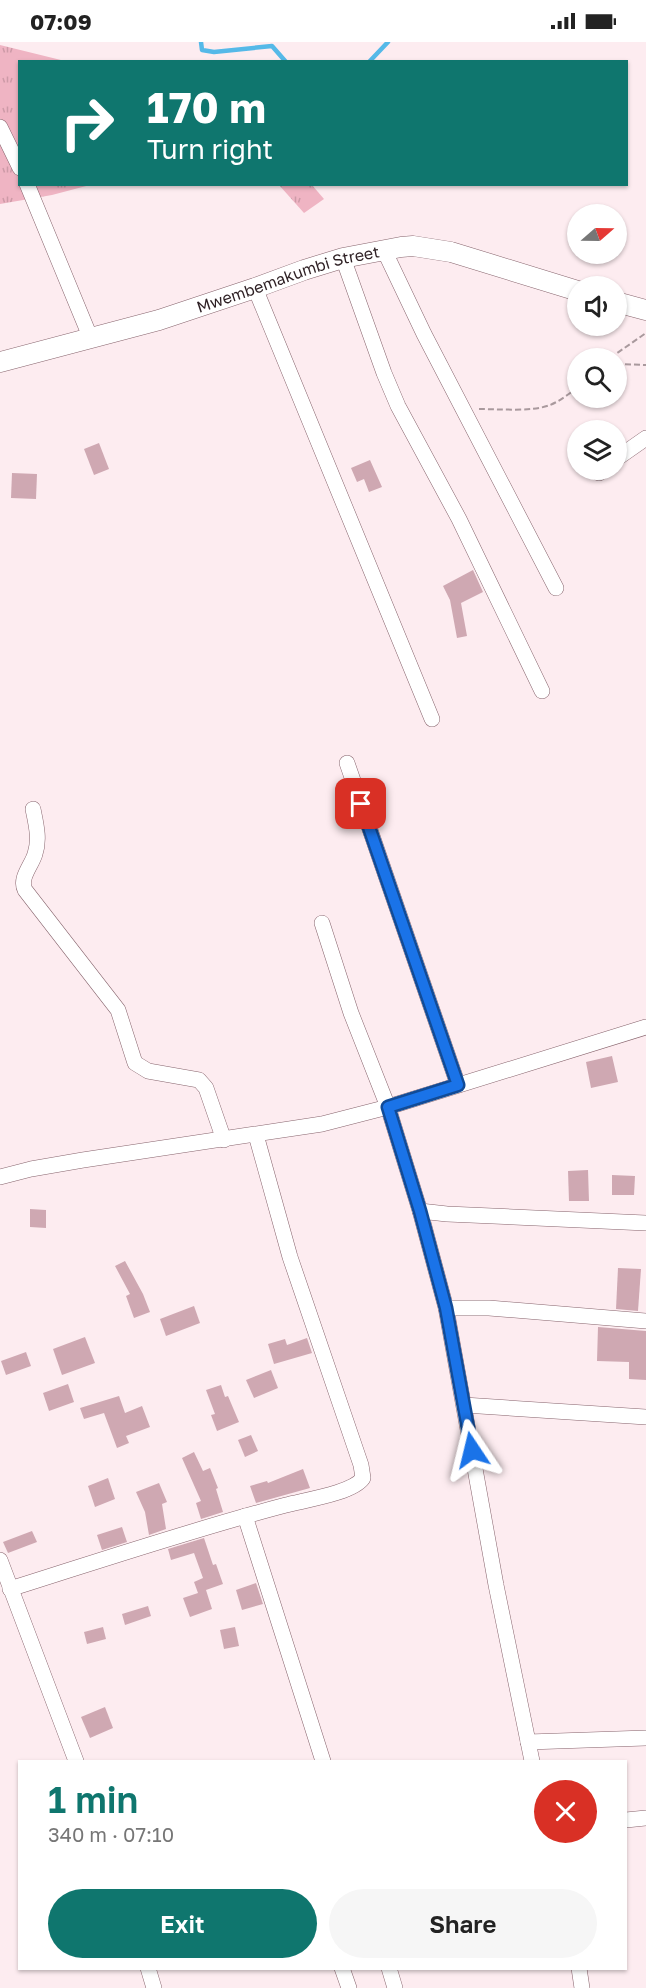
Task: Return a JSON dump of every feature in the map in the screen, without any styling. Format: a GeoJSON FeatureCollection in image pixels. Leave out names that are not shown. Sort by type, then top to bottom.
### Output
{"type":"FeatureCollection","features":[{"type":"Feature","properties":{"kind":"street"},"geometry":{"type":"LineString","coordinates":[[0,126],[18,164]]}},
{"type":"Feature","properties":{"kind":"street"},"geometry":{"type":"LineString","coordinates":[[28,186],[91,339]]}},
{"type":"Feature","properties":{"kind":"street","name":"Mwembemakumbi Street"},"geometry":{"type":"LineString","coordinates":[[0,362],[186,312],[343,258],[413,246],[451,252],[567,288]]}},
{"type":"Feature","properties":{"kind":"street"},"geometry":{"type":"LineString","coordinates":[[384,250],[424,334],[556,588]]}},
{"type":"Feature","properties":{"kind":"street"},"geometry":{"type":"LineString","coordinates":[[343,258],[398,406],[459,519],[542,691]]}},
{"type":"Feature","properties":{"kind":"street"},"geometry":{"type":"LineString","coordinates":[[255,288],[432,719]]}},
{"type":"Feature","properties":{"kind":"street"},"geometry":{"type":"LineString","coordinates":[[627,305],[646,310]]}},
{"type":"Feature","properties":{"kind":"street"},"geometry":{"type":"LineString","coordinates":[[627,451],[646,438]]}},
{"type":"Feature","properties":{"kind":"street"},"geometry":{"type":"LineString","coordinates":[[346,763],[458,1085]]}},
{"type":"Feature","properties":{"kind":"street"},"geometry":{"type":"LineString","coordinates":[[33,809],[38,837],[36,851],[23,879],[22,884],[25,890],[118,1010],[135,1063],[148,1071],[199,1080],[206,1088],[224,1140]]}},
{"type":"Feature","properties":{"kind":"street"},"geometry":{"type":"LineString","coordinates":[[322,922],[351,1013],[388,1107],[420,1211],[446,1308],[496,1585],[532,1760]]}},
{"type":"Feature","properties":{"kind":"street"},"geometry":{"type":"LineString","coordinates":[[0,1178],[31,1169],[83,1160],[322,1124],[388,1107],[646,1027]]}},
{"type":"Feature","properties":{"kind":"street"},"geometry":{"type":"LineString","coordinates":[[10,1589],[245,1516],[341,1490],[360,1483],[363,1478],[361,1465],[290,1257],[256,1135]]}},
{"type":"Feature","properties":{"kind":"street"},"geometry":{"type":"LineString","coordinates":[[420,1211],[646,1223]]}},
{"type":"Feature","properties":{"kind":"street"},"geometry":{"type":"LineString","coordinates":[[446,1308],[489,1308],[646,1321]]}},
{"type":"Feature","properties":{"kind":"street"},"geometry":{"type":"LineString","coordinates":[[464,1405],[646,1417]]}},
{"type":"Feature","properties":{"kind":"street"},"geometry":{"type":"LineString","coordinates":[[245,1516],[323,1760]]}},
{"type":"Feature","properties":{"kind":"street"},"geometry":{"type":"LineString","coordinates":[[0,1560],[76,1760]]}},
{"type":"Feature","properties":{"kind":"street"},"geometry":{"type":"LineString","coordinates":[[528,1742],[646,1738]]}},
{"type":"Feature","properties":{"kind":"street"},"geometry":{"type":"LineString","coordinates":[[627,1820],[646,1818]]}},
{"type":"Feature","properties":{"kind":"street"},"geometry":{"type":"LineString","coordinates":[[149,1970],[154,1988]]}},
{"type":"Feature","properties":{"kind":"street"},"geometry":{"type":"LineString","coordinates":[[343,1970],[349,1988]]}},
{"type":"Feature","properties":{"kind":"street"},"geometry":{"type":"LineString","coordinates":[[390,1970],[395,1988]]}},
{"type":"Feature","properties":{"kind":"street"},"geometry":{"type":"LineString","coordinates":[[579,1970],[582,1988]]}},
{"type":"Feature","properties":{"kind":"path"},"geometry":{"type":"LineString","coordinates":[[624,348],[646,333]]}},
{"type":"Feature","properties":{"kind":"path"},"geometry":{"type":"LineString","coordinates":[[627,364],[646,365]]}},
{"type":"Feature","properties":{"kind":"path"},"geometry":{"type":"LineString","coordinates":[[464,409],[505,410],[548,406],[567,395]]}},
{"type":"Feature","properties":{"kind":"green space"},"geometry":{"type":"Polygon","coordinates":[[[0,45],[61,60],[18,60],[18,186],[86,186],[52,195],[0,204],[0,45]]]}},
{"type":"Feature","properties":{"kind":"green space"},"geometry":{"type":"Polygon","coordinates":[[[280,186],[313,186],[324,199],[304,213],[280,186]]]}},
{"type":"Feature","properties":{"kind":"building"},"geometry":{"type":"Polygon","coordinates":[[[99,443],[109,469],[94,475],[84,449],[99,443]]]}},
{"type":"Feature","properties":{"kind":"building"},"geometry":{"type":"Polygon","coordinates":[[[370,460],[382,487],[369,492],[364,479],[357,482],[351,468],[370,460]]]}},
{"type":"Feature","properties":{"kind":"building"},"geometry":{"type":"Polygon","coordinates":[[[12,473],[37,474],[36,499],[11,498],[12,473]]]}},
{"type":"Feature","properties":{"kind":"building"},"geometry":{"type":"Polygon","coordinates":[[[473,570],[483,592],[461,603],[467,636],[457,638],[450,600],[443,586],[473,570]]]}},
{"type":"Feature","properties":{"kind":"building"},"geometry":{"type":"Polygon","coordinates":[[[612,1056],[618,1082],[591,1088],[586,1062],[612,1056]]]}},
{"type":"Feature","properties":{"kind":"building"},"geometry":{"type":"Polygon","coordinates":[[[588,1170],[589,1201],[569,1201],[568,1171],[588,1170]]]}},
{"type":"Feature","properties":{"kind":"building"},"geometry":{"type":"Polygon","coordinates":[[[612,1175],[635,1176],[634,1195],[612,1195],[612,1175]]]}},
{"type":"Feature","properties":{"kind":"building"},"geometry":{"type":"Polygon","coordinates":[[[30,1209],[46,1210],[46,1228],[30,1227],[30,1209]]]}},
{"type":"Feature","properties":{"kind":"building"},"geometry":{"type":"Polygon","coordinates":[[[125,1261],[150,1312],[134,1318],[126,1296],[130,1294],[115,1266],[125,1261]]]}},
{"type":"Feature","properties":{"kind":"building"},"geometry":{"type":"Polygon","coordinates":[[[618,1268],[641,1269],[638,1311],[616,1309],[618,1268]]]}},
{"type":"Feature","properties":{"kind":"building"},"geometry":{"type":"Polygon","coordinates":[[[194,1306],[200,1323],[166,1336],[160,1319],[194,1306]]]}},
{"type":"Feature","properties":{"kind":"building"},"geometry":{"type":"Polygon","coordinates":[[[598,1327],[646,1331],[646,1380],[629,1379],[629,1362],[597,1361],[598,1327]]]}},
{"type":"Feature","properties":{"kind":"building"},"geometry":{"type":"Polygon","coordinates":[[[85,1337],[95,1363],[62,1375],[53,1349],[85,1337]]]}},
{"type":"Feature","properties":{"kind":"building"},"geometry":{"type":"Polygon","coordinates":[[[307,1338],[312,1353],[274,1364],[268,1344],[285,1339],[287,1345],[307,1338]]]}},
{"type":"Feature","properties":{"kind":"building"},"geometry":{"type":"Polygon","coordinates":[[[26,1352],[31,1366],[6,1375],[1,1361],[26,1352]]]}},
{"type":"Feature","properties":{"kind":"building"},"geometry":{"type":"Polygon","coordinates":[[[271,1370],[278,1388],[254,1398],[246,1380],[271,1370]]]}},
{"type":"Feature","properties":{"kind":"building"},"geometry":{"type":"Polygon","coordinates":[[[68,1384],[74,1402],[49,1411],[43,1393],[68,1384]]]}},
{"type":"Feature","properties":{"kind":"building"},"geometry":{"type":"Polygon","coordinates":[[[221,1385],[239,1422],[217,1431],[211,1415],[215,1414],[206,1390],[221,1385]]]}},
{"type":"Feature","properties":{"kind":"building"},"geometry":{"type":"Polygon","coordinates":[[[119,1396],[125,1413],[142,1406],[150,1427],[126,1436],[129,1443],[117,1448],[104,1413],[84,1419],[80,1408],[119,1396]]]}},
{"type":"Feature","properties":{"kind":"building"},"geometry":{"type":"Polygon","coordinates":[[[251,1435],[258,1451],[245,1457],[238,1440],[251,1435]]]}},
{"type":"Feature","properties":{"kind":"building"},"geometry":{"type":"Polygon","coordinates":[[[194,1452],[203,1471],[210,1468],[218,1488],[216,1489],[223,1512],[201,1519],[196,1503],[201,1501],[182,1458],[194,1452]]]}},
{"type":"Feature","properties":{"kind":"building"},"geometry":{"type":"Polygon","coordinates":[[[303,1469],[310,1488],[256,1503],[250,1486],[267,1481],[268,1483],[303,1469]]]}},
{"type":"Feature","properties":{"kind":"building"},"geometry":{"type":"Polygon","coordinates":[[[108,1478],[115,1499],[95,1507],[88,1486],[108,1478]]]}},
{"type":"Feature","properties":{"kind":"building"},"geometry":{"type":"Polygon","coordinates":[[[159,1483],[167,1502],[162,1504],[166,1529],[149,1535],[145,1512],[136,1492],[159,1483]]]}},
{"type":"Feature","properties":{"kind":"building"},"geometry":{"type":"Polygon","coordinates":[[[122,1527],[127,1542],[102,1550],[97,1535],[122,1527]]]}},
{"type":"Feature","properties":{"kind":"building"},"geometry":{"type":"Polygon","coordinates":[[[32,1531],[37,1542],[8,1553],[3,1542],[32,1531]]]}},
{"type":"Feature","properties":{"kind":"building"},"geometry":{"type":"Polygon","coordinates":[[[204,1538],[213,1565],[216,1564],[223,1584],[206,1590],[212,1609],[190,1617],[183,1598],[198,1593],[194,1582],[203,1578],[194,1553],[171,1560],[168,1549],[204,1538]]]}},
{"type":"Feature","properties":{"kind":"building"},"geometry":{"type":"Polygon","coordinates":[[[256,1583],[263,1604],[242,1610],[236,1590],[256,1583]]]}},
{"type":"Feature","properties":{"kind":"building"},"geometry":{"type":"Polygon","coordinates":[[[148,1606],[151,1616],[125,1625],[122,1614],[148,1606]]]}},
{"type":"Feature","properties":{"kind":"building"},"geometry":{"type":"Polygon","coordinates":[[[103,1627],[106,1639],[87,1644],[84,1632],[103,1627]]]}},
{"type":"Feature","properties":{"kind":"building"},"geometry":{"type":"Polygon","coordinates":[[[235,1627],[239,1646],[224,1649],[220,1630],[235,1627]]]}},
{"type":"Feature","properties":{"kind":"building"},"geometry":{"type":"Polygon","coordinates":[[[105,1707],[113,1728],[90,1738],[81,1717],[105,1707]]]}},
{"type":"Feature","properties":{"kind":"waterway"},"geometry":{"type":"LineString","coordinates":[[201,42],[202,50],[214,52],[272,46],[284,60]]}},
{"type":"Feature","properties":{"kind":"waterway"},"geometry":{"type":"LineString","coordinates":[[371,60],[388,42]]}},
{"type":"Feature","properties":{"kind":"route"},"geometry":{"type":"LineString","coordinates":[[361,804],[458,1085],[388,1107],[420,1211],[446,1308],[472,1450]]}}]}
